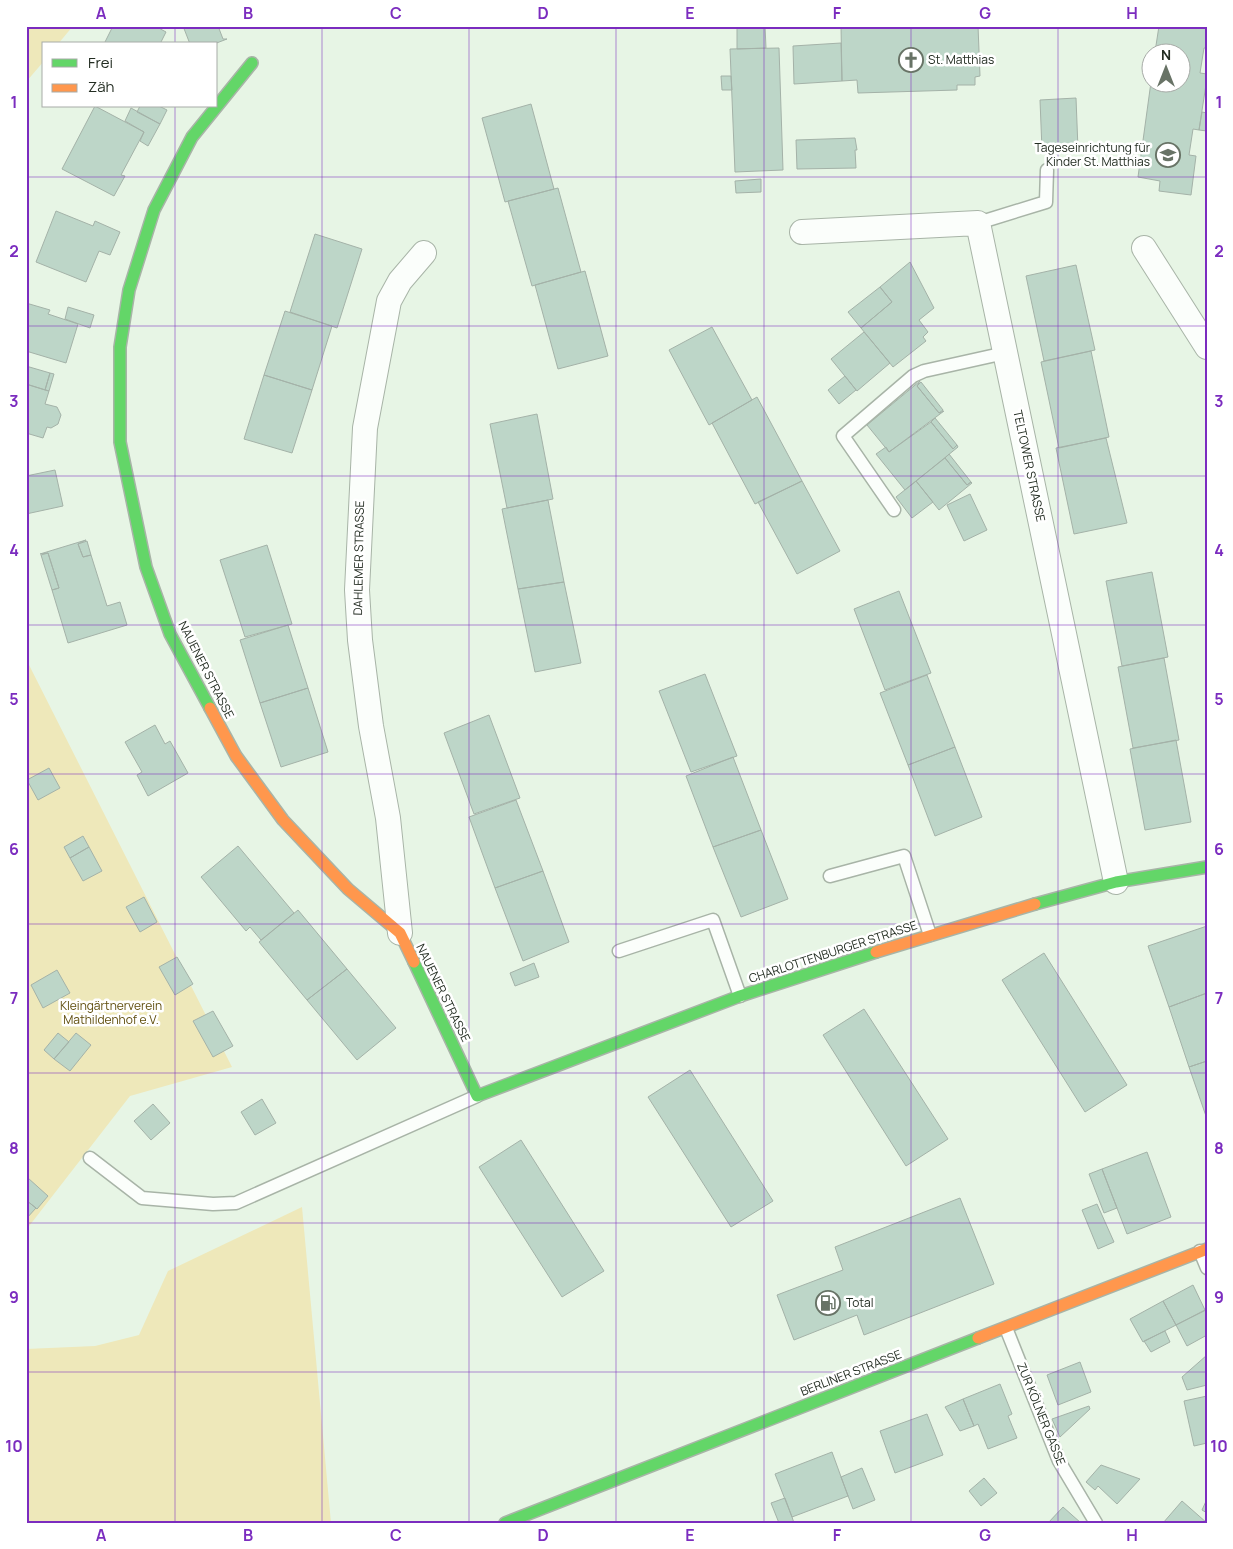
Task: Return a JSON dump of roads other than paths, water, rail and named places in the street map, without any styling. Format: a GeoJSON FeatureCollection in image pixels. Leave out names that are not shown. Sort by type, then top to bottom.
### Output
{"type":"FeatureCollection","features":[{"type":"Feature","properties":{"kind":"street","name":"NAUENER STRASSE"},"geometry":{"type":"LineString","coordinates":[[218,105],[252,63]]}},
{"type":"Feature","properties":{"kind":"street","name":"NAUENER STRASSE"},"geometry":{"type":"LineString","coordinates":[[216,108],[192,137],[154,210],[129,290],[120,347],[120,442],[146,567],[170,634],[236,756],[283,820],[348,889],[400,933],[478,1096]]}},
{"type":"Feature","properties":{"kind":"street"},"geometry":{"type":"LineString","coordinates":[[802,232],[978,223]]}},
{"type":"Feature","properties":{"kind":"street","name":"TELTOWER STRASSE"},"geometry":{"type":"LineString","coordinates":[[978,223],[1116,882]]}},
{"type":"Feature","properties":{"kind":"street"},"geometry":{"type":"LineString","coordinates":[[1144,248],[1207,347]]}},
{"type":"Feature","properties":{"kind":"street","name":"DAHLEMER STRASSE"},"geometry":{"type":"LineString","coordinates":[[400,933],[388,818],[371,726],[360,640],[357,590],[365,428],[389,301],[400,282],[424,253]]}},
{"type":"Feature","properties":{"kind":"street","name":"CHARLOTTENBURGER STRASSE"},"geometry":{"type":"LineString","coordinates":[[478,1096],[740,996],[930,936],[1116,882],[1207,867]]}},
{"type":"Feature","properties":{"kind":"street","name":"BERLINER STRASSE"},"geometry":{"type":"LineString","coordinates":[[506,1523],[1203,1250]]}},
{"type":"Feature","properties":{"kind":"lane"},"geometry":{"type":"LineString","coordinates":[[978,223],[1046,202],[1048,170]]}},
{"type":"Feature","properties":{"kind":"lane"},"geometry":{"type":"LineString","coordinates":[[894,510],[843,436],[913,376],[924,371],[1005,353]]}},
{"type":"Feature","properties":{"kind":"lane"},"geometry":{"type":"LineString","coordinates":[[830,876],[904,856],[930,936]]}},
{"type":"Feature","properties":{"kind":"lane"},"geometry":{"type":"LineString","coordinates":[[619,951],[713,920],[740,996]]}},
{"type":"Feature","properties":{"kind":"lane"},"geometry":{"type":"LineString","coordinates":[[90,1158],[142,1198],[212,1204],[236,1203],[478,1096]]}},
{"type":"Feature","properties":{"kind":"lane"},"geometry":{"type":"LineString","coordinates":[[1203,1250],[1207,1268]]}},
{"type":"Feature","properties":{"kind":"lane","name":"ZUR KÖLNER GASSE"},"geometry":{"type":"LineString","coordinates":[[1006,1328],[1059,1461],[1096,1523]]}},
{"type":"Feature","properties":{"kind":"place","name":"St. Matthias"},"geometry":{"type":"Point","coordinates":[911,60]}},
{"type":"Feature","properties":{"kind":"place","name":"Tageseinrichtung für Kinder St. Matthias"},"geometry":{"type":"Point","coordinates":[1168,155]}},
{"type":"Feature","properties":{"kind":"place","name":"Total"},"geometry":{"type":"Point","coordinates":[828,1303]}},
{"type":"Feature","properties":{"kind":"park label","name":"Kleingärtnerverein Mathildenhof e.V."},"geometry":{"type":"Point","coordinates":[111,1013]}}]}
